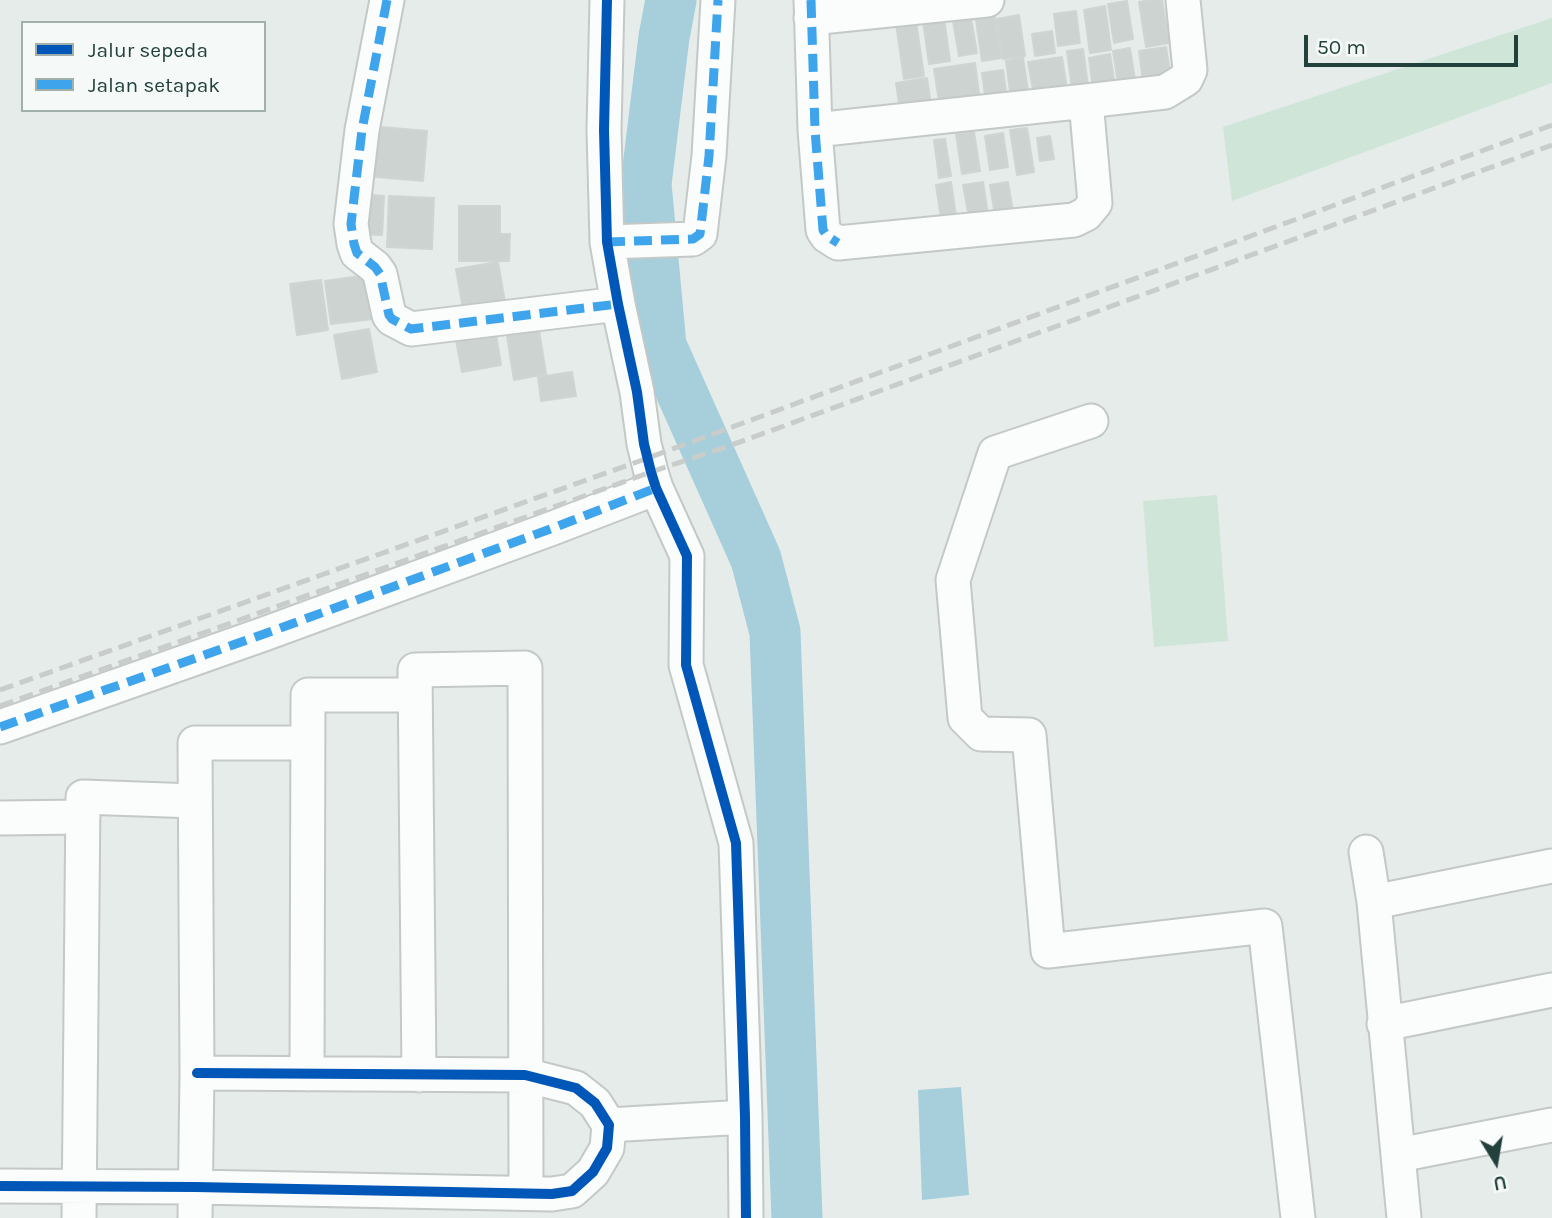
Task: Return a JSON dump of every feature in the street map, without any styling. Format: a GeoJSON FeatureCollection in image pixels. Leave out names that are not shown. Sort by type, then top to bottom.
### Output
{"type":"FeatureCollection","features":[{"type":"Feature","properties":{"kind":"street"},"geometry":{"type":"LineString","coordinates":[[387,0],[362,130],[351,224],[357,253],[380,274],[392,319],[411,329],[618,304]]}},
{"type":"Feature","properties":{"kind":"street"},"geometry":{"type":"LineString","coordinates":[[607,0],[604,130],[618,242],[618,304],[637,392],[644,444],[656,488],[687,556],[686,665],[736,843],[746,1117],[746,1218]]}},
{"type":"Feature","properties":{"kind":"street"},"geometry":{"type":"LineString","coordinates":[[618,242],[693,239],[701,234],[709,156],[718,0]]}},
{"type":"Feature","properties":{"kind":"street"},"geometry":{"type":"LineString","coordinates":[[987,0],[811,9],[815,130],[823,230],[827,236],[838,243],[1074,220],[1086,214],[1095,203],[1086,101]]}},
{"type":"Feature","properties":{"kind":"street"},"geometry":{"type":"LineString","coordinates":[[815,130],[1165,92],[1186,79],[1190,70],[1183,0]]}},
{"type":"Feature","properties":{"kind":"street"},"geometry":{"type":"LineString","coordinates":[[1091,421],[995,453],[953,580],[965,718],[981,734],[1029,735],[1048,951],[1265,926],[1298,1218]]}},
{"type":"Feature","properties":{"kind":"street"},"geometry":{"type":"LineString","coordinates":[[0,727],[264,634],[656,488]]}},
{"type":"Feature","properties":{"kind":"street"},"geometry":{"type":"LineString","coordinates":[[419,1074],[415,670],[525,668],[525,1076],[543,1201]]}},
{"type":"Feature","properties":{"kind":"street"},"geometry":{"type":"LineString","coordinates":[[307,1074],[308,695],[415,695]]}},
{"type":"Feature","properties":{"kind":"street"},"geometry":{"type":"LineString","coordinates":[[195,1202],[195,743],[308,743]]}},
{"type":"Feature","properties":{"kind":"street"},"geometry":{"type":"LineString","coordinates":[[79,1203],[83,797],[195,801]]}},
{"type":"Feature","properties":{"kind":"street"},"geometry":{"type":"LineString","coordinates":[[0,818],[83,817]]}},
{"type":"Feature","properties":{"kind":"street"},"geometry":{"type":"LineString","coordinates":[[1366,852],[1374,902],[1404,1218]]}},
{"type":"Feature","properties":{"kind":"street"},"geometry":{"type":"LineString","coordinates":[[1374,902],[1552,866]]}},
{"type":"Feature","properties":{"kind":"street"},"geometry":{"type":"LineString","coordinates":[[1384,1024],[1552,990]]}},
{"type":"Feature","properties":{"kind":"street"},"geometry":{"type":"LineString","coordinates":[[0,1186],[79,1203],[543,1201],[572,1191],[593,1172],[607,1148],[609,1125],[595,1103],[576,1088],[525,1076],[197,1073]]}},
{"type":"Feature","properties":{"kind":"street"},"geometry":{"type":"LineString","coordinates":[[609,1125],[746,1117]]}},
{"type":"Feature","properties":{"kind":"street"},"geometry":{"type":"LineString","coordinates":[[1399,1155],[1552,1125]]}},
{"type":"Feature","properties":{"kind":"green space"},"geometry":{"type":"Polygon","coordinates":[[[1552,18],[1552,83],[1232,201],[1223,127],[1552,18]]]}},
{"type":"Feature","properties":{"kind":"green space"},"geometry":{"type":"Polygon","coordinates":[[[1217,495],[1228,641],[1154,647],[1143,501],[1217,495]]]}},
{"type":"Feature","properties":{"kind":"water"},"geometry":{"type":"Polygon","coordinates":[[[961,1087],[969,1195],[922,1200],[918,1090],[961,1087]]]}},
{"type":"Feature","properties":{"kind":"building"},"geometry":{"type":"Polygon","coordinates":[[[1162,0],[1169,43],[1146,47],[1139,2],[1162,0]]]}},
{"type":"Feature","properties":{"kind":"building"},"geometry":{"type":"Polygon","coordinates":[[[1127,1],[1133,39],[1114,43],[1108,4],[1127,1]]]}},
{"type":"Feature","properties":{"kind":"building"},"geometry":{"type":"Polygon","coordinates":[[[1105,6],[1111,50],[1090,53],[1084,10],[1105,6]]]}},
{"type":"Feature","properties":{"kind":"building"},"geometry":{"type":"Polygon","coordinates":[[[1076,11],[1080,43],[1058,46],[1054,14],[1076,11]]]}},
{"type":"Feature","properties":{"kind":"building"},"geometry":{"type":"Polygon","coordinates":[[[1019,15],[1025,56],[1003,59],[997,19],[1019,15]]]}},
{"type":"Feature","properties":{"kind":"building"},"geometry":{"type":"Polygon","coordinates":[[[995,17],[1001,58],[982,61],[976,20],[995,17]]]}},
{"type":"Feature","properties":{"kind":"building"},"geometry":{"type":"Polygon","coordinates":[[[944,18],[950,61],[929,64],[923,21],[944,18]]]}},
{"type":"Feature","properties":{"kind":"building"},"geometry":{"type":"Polygon","coordinates":[[[971,18],[977,53],[959,56],[953,21],[971,18]]]}},
{"type":"Feature","properties":{"kind":"building"},"geometry":{"type":"Polygon","coordinates":[[[916,21],[924,76],[904,79],[896,24],[916,21]]]}},
{"type":"Feature","properties":{"kind":"building"},"geometry":{"type":"Polygon","coordinates":[[[1052,31],[1055,53],[1035,56],[1032,34],[1052,31]]]}},
{"type":"Feature","properties":{"kind":"building"},"geometry":{"type":"Polygon","coordinates":[[[1166,47],[1172,85],[1144,88],[1139,51],[1166,47]]]}},
{"type":"Feature","properties":{"kind":"building"},"geometry":{"type":"Polygon","coordinates":[[[1130,48],[1136,86],[1119,89],[1113,51],[1130,48]]]}},
{"type":"Feature","properties":{"kind":"building"},"geometry":{"type":"Polygon","coordinates":[[[1083,49],[1089,93],[1073,96],[1067,51],[1083,49]]]}},
{"type":"Feature","properties":{"kind":"building"},"geometry":{"type":"Polygon","coordinates":[[[1110,54],[1115,86],[1093,89],[1089,58],[1110,54]]]}},
{"type":"Feature","properties":{"kind":"building"},"geometry":{"type":"Polygon","coordinates":[[[1062,57],[1068,96],[1035,101],[1028,62],[1062,57]]]}},
{"type":"Feature","properties":{"kind":"building"},"geometry":{"type":"Polygon","coordinates":[[[1023,58],[1029,97],[1011,99],[1006,61],[1023,58]]]}},
{"type":"Feature","properties":{"kind":"building"},"geometry":{"type":"Polygon","coordinates":[[[975,63],[980,101],[940,108],[934,69],[975,63]]]}},
{"type":"Feature","properties":{"kind":"building"},"geometry":{"type":"Polygon","coordinates":[[[1003,70],[1007,99],[986,102],[982,73],[1003,70]]]}},
{"type":"Feature","properties":{"kind":"building"},"geometry":{"type":"Polygon","coordinates":[[[927,78],[932,111],[901,116],[896,83],[927,78]]]}},
{"type":"Feature","properties":{"kind":"building"},"geometry":{"type":"Polygon","coordinates":[[[370,126],[427,131],[423,181],[366,176],[370,126]]]}},
{"type":"Feature","properties":{"kind":"building"},"geometry":{"type":"Polygon","coordinates":[[[1027,128],[1034,172],[1017,175],[1010,130],[1027,128]]]}},
{"type":"Feature","properties":{"kind":"building"},"geometry":{"type":"Polygon","coordinates":[[[974,132],[980,171],[962,174],[956,134],[974,132]]]}},
{"type":"Feature","properties":{"kind":"building"},"geometry":{"type":"Polygon","coordinates":[[[1003,133],[1008,167],[990,170],[985,136],[1003,133]]]}},
{"type":"Feature","properties":{"kind":"building"},"geometry":{"type":"Polygon","coordinates":[[[1050,136],[1054,159],[1040,161],[1037,138],[1050,136]]]}},
{"type":"Feature","properties":{"kind":"building"},"geometry":{"type":"Polygon","coordinates":[[[945,139],[951,176],[939,178],[934,140],[945,139]]]}},
{"type":"Feature","properties":{"kind":"building"},"geometry":{"type":"Polygon","coordinates":[[[951,182],[956,216],[941,218],[936,185],[951,182]]]}},
{"type":"Feature","properties":{"kind":"building"},"geometry":{"type":"Polygon","coordinates":[[[983,182],[988,215],[969,218],[963,185],[983,182]]]}},
{"type":"Feature","properties":{"kind":"building"},"geometry":{"type":"Polygon","coordinates":[[[1008,182],[1013,212],[995,215],[990,185],[1008,182]]]}},
{"type":"Feature","properties":{"kind":"building"},"geometry":{"type":"Polygon","coordinates":[[[357,194],[384,196],[382,235],[356,234],[357,194]]]}},
{"type":"Feature","properties":{"kind":"building"},"geometry":{"type":"Polygon","coordinates":[[[389,196],[434,198],[432,249],[387,247],[389,196]]]}},
{"type":"Feature","properties":{"kind":"building"},"geometry":{"type":"Polygon","coordinates":[[[459,206],[500,206],[500,234],[510,234],[509,261],[459,261],[459,206]]]}},
{"type":"Feature","properties":{"kind":"building"},"geometry":{"type":"Polygon","coordinates":[[[498,262],[507,314],[465,321],[456,269],[498,262]]]}},
{"type":"Feature","properties":{"kind":"building"},"geometry":{"type":"Polygon","coordinates":[[[367,275],[373,319],[331,324],[325,281],[367,275]]]}},
{"type":"Feature","properties":{"kind":"building"},"geometry":{"type":"Polygon","coordinates":[[[321,280],[328,330],[297,335],[290,284],[321,280]]]}},
{"type":"Feature","properties":{"kind":"building"},"geometry":{"type":"Polygon","coordinates":[[[538,324],[546,374],[514,380],[506,330],[538,324]]]}},
{"type":"Feature","properties":{"kind":"building"},"geometry":{"type":"Polygon","coordinates":[[[495,328],[501,365],[462,372],[455,335],[495,328]]]}},
{"type":"Feature","properties":{"kind":"building"},"geometry":{"type":"Polygon","coordinates":[[[369,329],[377,372],[342,379],[334,335],[369,329]]]}},
{"type":"Feature","properties":{"kind":"building"},"geometry":{"type":"Polygon","coordinates":[[[572,372],[576,396],[541,401],[538,377],[572,372]]]}},
{"type":"Feature","properties":{"kind":"waterway"},"geometry":{"type":"LineString","coordinates":[[671,0],[646,184],[661,346],[756,559],[775,632],[797,1218]]}},
{"type":"Feature","properties":{"kind":"railway"},"geometry":{"type":"LineString","coordinates":[[0,690],[648,458],[1552,125]]}},
{"type":"Feature","properties":{"kind":"railway"},"geometry":{"type":"LineString","coordinates":[[0,706],[729,446],[1552,145]]}},
{"type":"Feature","properties":{"kind":"marked path"},"geometry":{"type":"LineString","coordinates":[[387,0],[362,130],[351,224],[357,253],[380,274],[392,319],[411,329],[618,304]]}},
{"type":"Feature","properties":{"kind":"marked path"},"geometry":{"type":"LineString","coordinates":[[607,242],[693,239],[700,234],[709,156],[718,0]]}},
{"type":"Feature","properties":{"kind":"marked path"},"geometry":{"type":"LineString","coordinates":[[811,0],[815,130],[823,230],[838,243]]}},
{"type":"Feature","properties":{"kind":"marked path"},"geometry":{"type":"LineString","coordinates":[[0,727],[264,634],[656,488]]}},
{"type":"Feature","properties":{"kind":"cycle path"},"geometry":{"type":"LineString","coordinates":[[607,0],[604,130],[607,242],[651,472],[687,556],[686,665],[736,843],[746,1218]]}},
{"type":"Feature","properties":{"kind":"cycle path"},"geometry":{"type":"LineString","coordinates":[[0,1186],[552,1194],[572,1191],[593,1172],[607,1148],[609,1125],[595,1103],[576,1088],[525,1075],[197,1073]]}}]}
